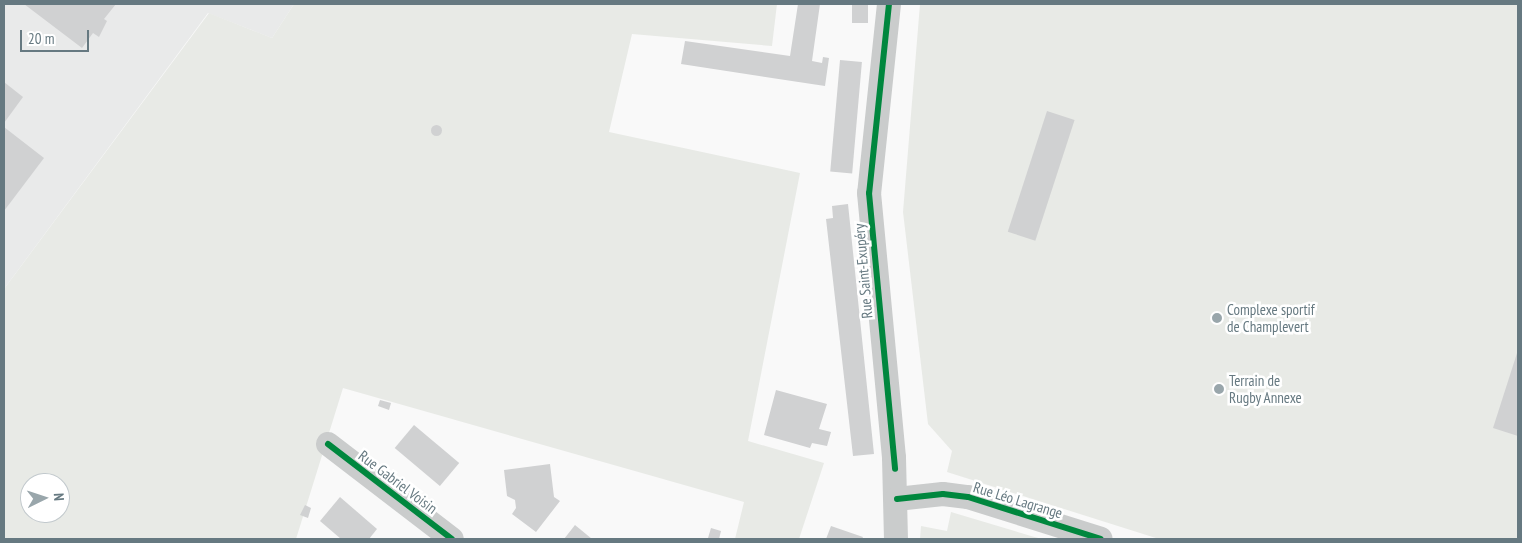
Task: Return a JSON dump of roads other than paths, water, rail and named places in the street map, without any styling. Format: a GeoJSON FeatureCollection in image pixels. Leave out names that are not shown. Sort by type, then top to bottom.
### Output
{"type":"FeatureCollection","features":[{"type":"Feature","properties":{"kind":"street","name":"Rue Saint-Exupéry"},"geometry":{"type":"LineString","coordinates":[[889,4],[869,201],[897,499],[896,539]]}},
{"type":"Feature","properties":{"kind":"street","name":"Rue Gabriel Voisin"},"geometry":{"type":"LineString","coordinates":[[328,444],[452,539]]}},
{"type":"Feature","properties":{"kind":"street","name":"Rue Léo Lagrange"},"geometry":{"type":"LineString","coordinates":[[897,499],[942,494],[968,497],[1101,539]]}},
{"type":"Feature","properties":{"kind":"place","name":"Complexe sportif de Champlevert"},"geometry":{"type":"Point","coordinates":[1217,318]}},
{"type":"Feature","properties":{"kind":"place","name":"Terrain de Rugby Annexe"},"geometry":{"type":"Point","coordinates":[1219,389]}}]}
